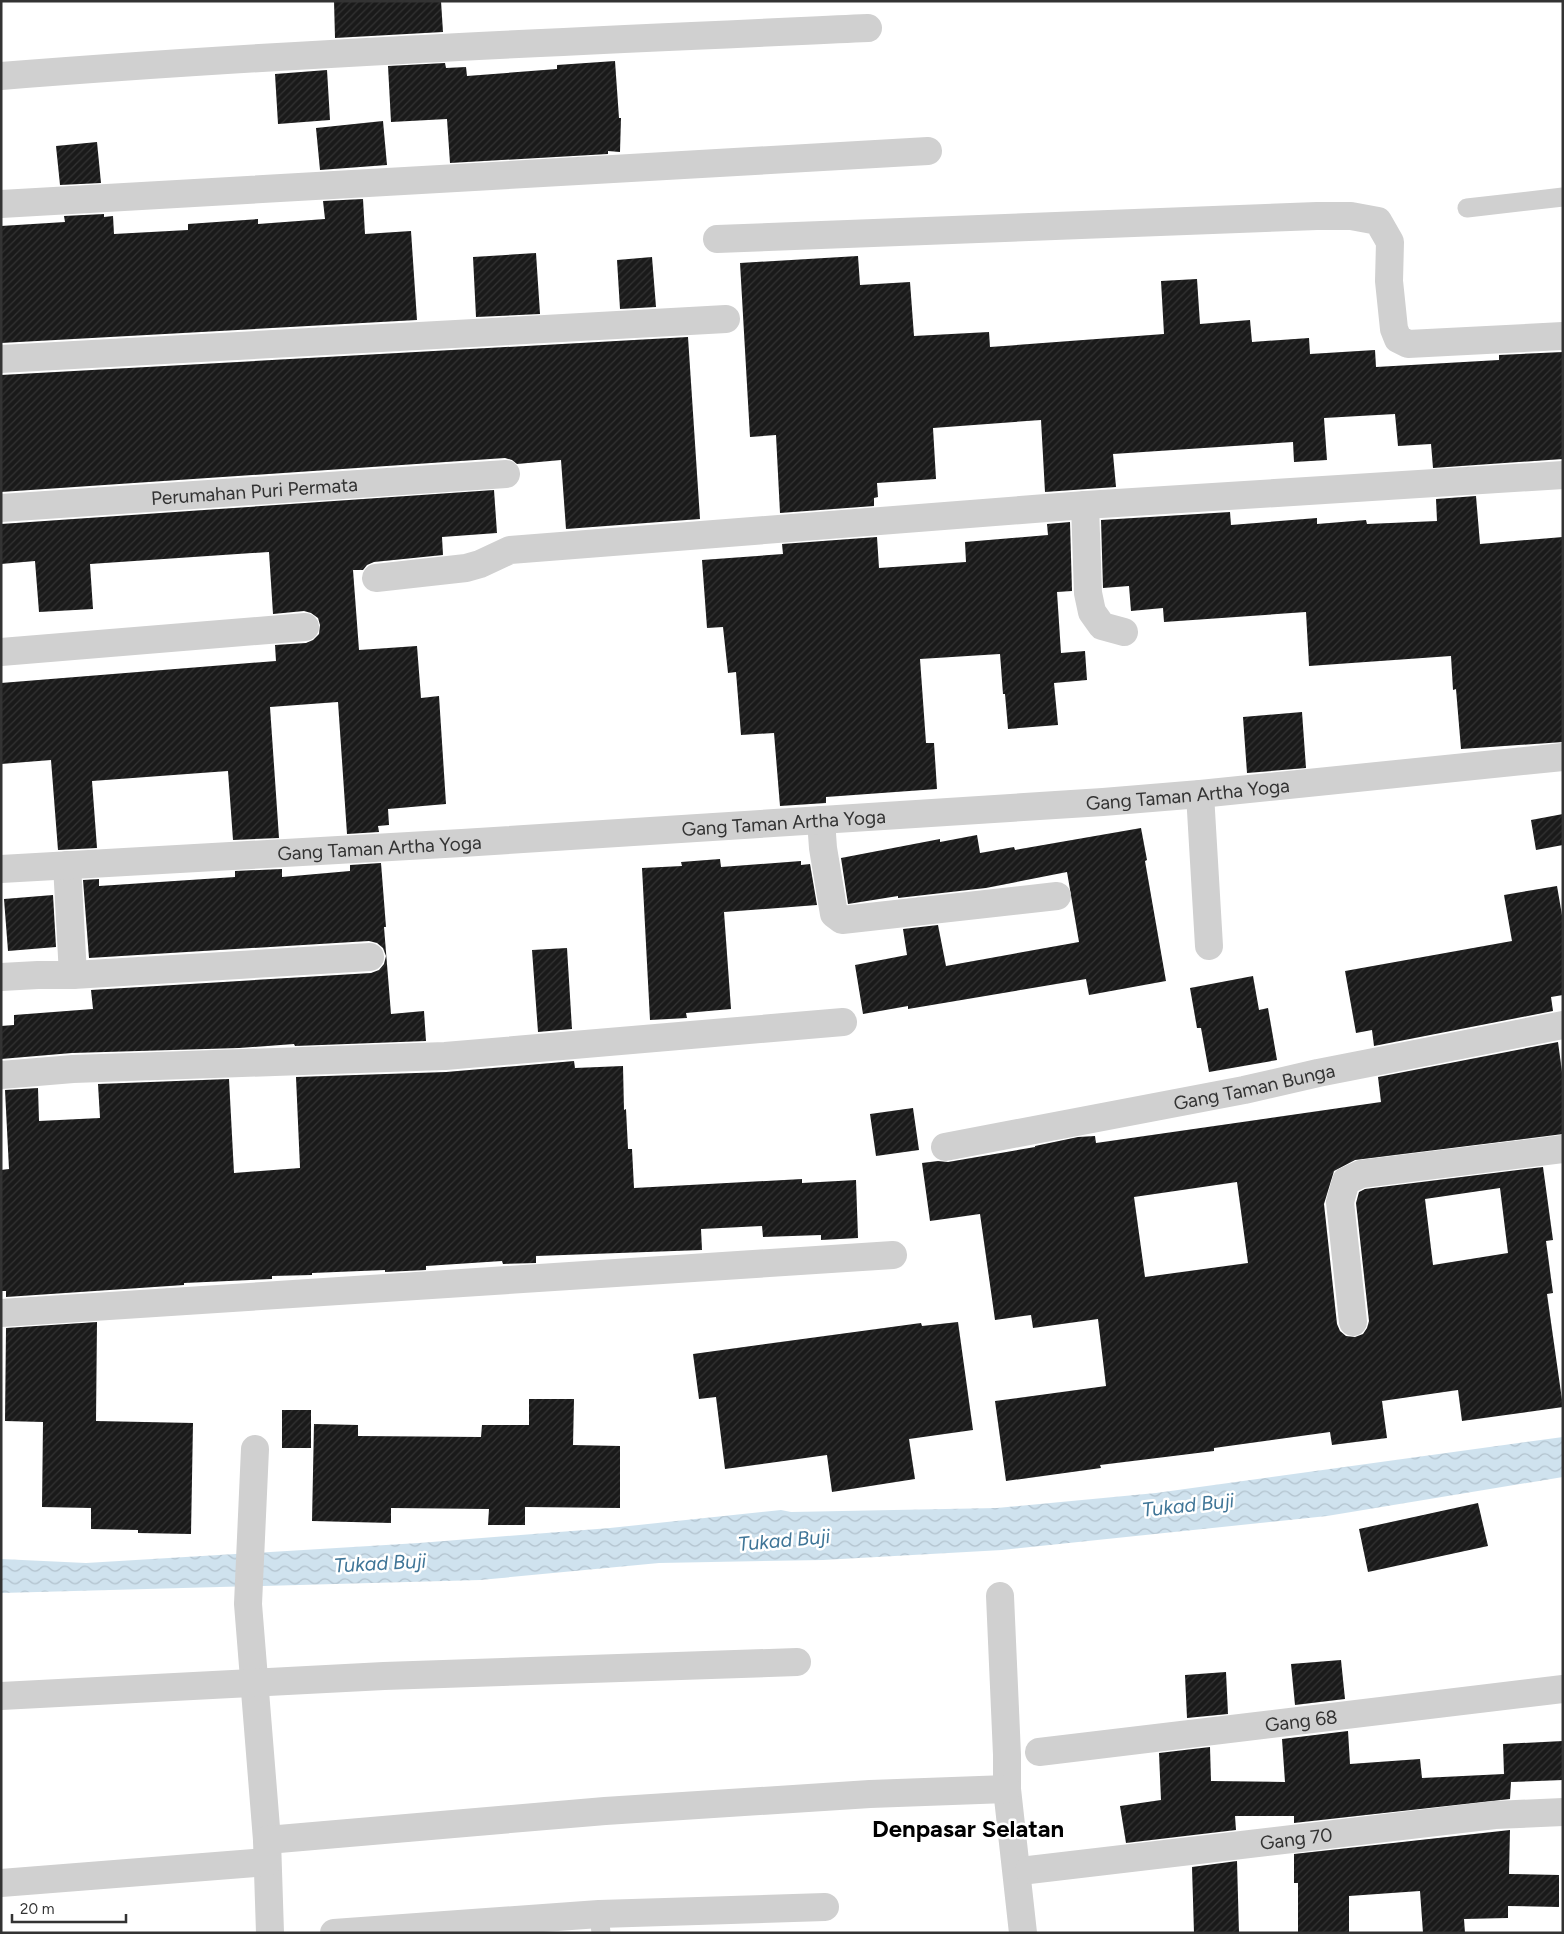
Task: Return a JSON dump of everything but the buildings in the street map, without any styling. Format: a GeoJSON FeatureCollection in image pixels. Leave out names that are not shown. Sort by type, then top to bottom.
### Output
{"type":"FeatureCollection","features":[{"type":"Feature","properties":{"kind":"street"},"geometry":{"type":"LineString","coordinates":[[1,76],[137,65],[421,48],[868,28]]}},
{"type":"Feature","properties":{"kind":"street"},"geometry":{"type":"LineString","coordinates":[[1,204],[928,151]]}},
{"type":"Feature","properties":{"kind":"street"},"geometry":{"type":"LineString","coordinates":[[717,238],[1351,216],[1378,221],[1390,242],[1389,281],[1394,329],[1398,338],[1408,344],[1563,336]]}},
{"type":"Feature","properties":{"kind":"street"},"geometry":{"type":"LineString","coordinates":[[1,358],[726,319]]}},
{"type":"Feature","properties":{"kind":"street","name":"Perumahan Puri Permata"},"geometry":{"type":"LineString","coordinates":[[1,508],[506,474]]}},
{"type":"Feature","properties":{"kind":"street"},"geometry":{"type":"LineString","coordinates":[[376,578],[466,568],[510,550],[1084,504],[1563,475]]}},
{"type":"Feature","properties":{"kind":"street"},"geometry":{"type":"LineString","coordinates":[[1084,504],[1088,593],[1092,612],[1102,626],[1124,632]]}},
{"type":"Feature","properties":{"kind":"street"},"geometry":{"type":"LineString","coordinates":[[1,652],[305,627]]}},
{"type":"Feature","properties":{"kind":"street","name":"Gang Taman Artha Yoga"},"geometry":{"type":"LineString","coordinates":[[1,869],[462,843],[1200,794],[1563,757]]}},
{"type":"Feature","properties":{"kind":"street"},"geometry":{"type":"LineString","coordinates":[[1200,794],[1209,946]]}},
{"type":"Feature","properties":{"kind":"street"},"geometry":{"type":"LineString","coordinates":[[821,820],[823,848],[834,914],[842,920],[1057,896]]}},
{"type":"Feature","properties":{"kind":"street"},"geometry":{"type":"LineString","coordinates":[[67,864],[73,975]]}},
{"type":"Feature","properties":{"kind":"street"},"geometry":{"type":"LineString","coordinates":[[1,977],[38,974],[73,975],[370,957]]}},
{"type":"Feature","properties":{"kind":"street"},"geometry":{"type":"LineString","coordinates":[[1,1075],[73,1068],[445,1056],[843,1022]]}},
{"type":"Feature","properties":{"kind":"street","name":"Gang Taman Bunga"},"geometry":{"type":"LineString","coordinates":[[944,1147],[1244,1090],[1328,1071],[1563,1025]]}},
{"type":"Feature","properties":{"kind":"street"},"geometry":{"type":"LineString","coordinates":[[1353,1322],[1340,1202],[1346,1182],[1361,1174],[1563,1148]]}},
{"type":"Feature","properties":{"kind":"street"},"geometry":{"type":"LineString","coordinates":[[1,1313],[893,1255]]}},
{"type":"Feature","properties":{"kind":"street"},"geometry":{"type":"LineString","coordinates":[[255,1449],[248,1604],[267,1851],[270,1933]]}},
{"type":"Feature","properties":{"kind":"street"},"geometry":{"type":"LineString","coordinates":[[1000,1596],[1007,1789],[1023,1933]]}},
{"type":"Feature","properties":{"kind":"street"},"geometry":{"type":"LineString","coordinates":[[1,1696],[404,1676],[797,1662]]}},
{"type":"Feature","properties":{"kind":"street","name":"Gang 68"},"geometry":{"type":"LineString","coordinates":[[1039,1752],[1563,1689]]}},
{"type":"Feature","properties":{"kind":"street"},"geometry":{"type":"LineString","coordinates":[[1,1883],[604,1811],[870,1794],[1007,1789]]}},
{"type":"Feature","properties":{"kind":"street","name":"Gang 70"},"geometry":{"type":"LineString","coordinates":[[1028,1870],[1495,1815],[1563,1812]]}},
{"type":"Feature","properties":{"kind":"street"},"geometry":{"type":"LineString","coordinates":[[334,1933],[600,1923],[825,1907]]}},
{"type":"Feature","properties":{"kind":"lane"},"geometry":{"type":"LineString","coordinates":[[1466,208],[1563,197]]}},
{"type":"Feature","properties":{"kind":"water","name":"Tukad Buji"},"geometry":{"type":"Polygon","coordinates":[[[1563,1437],[1563,1477],[1327,1516],[1002,1550],[823,1560],[659,1563],[480,1580],[1,1593],[1,1559],[86,1563],[419,1543],[610,1528],[781,1510],[791,1512],[997,1508],[1156,1493],[1563,1437]]]}},
{"type":"Feature","properties":{"kind":"district","name":"Denpasar Selatan"},"geometry":{"type":"Point","coordinates":[968,1828]}}]}
